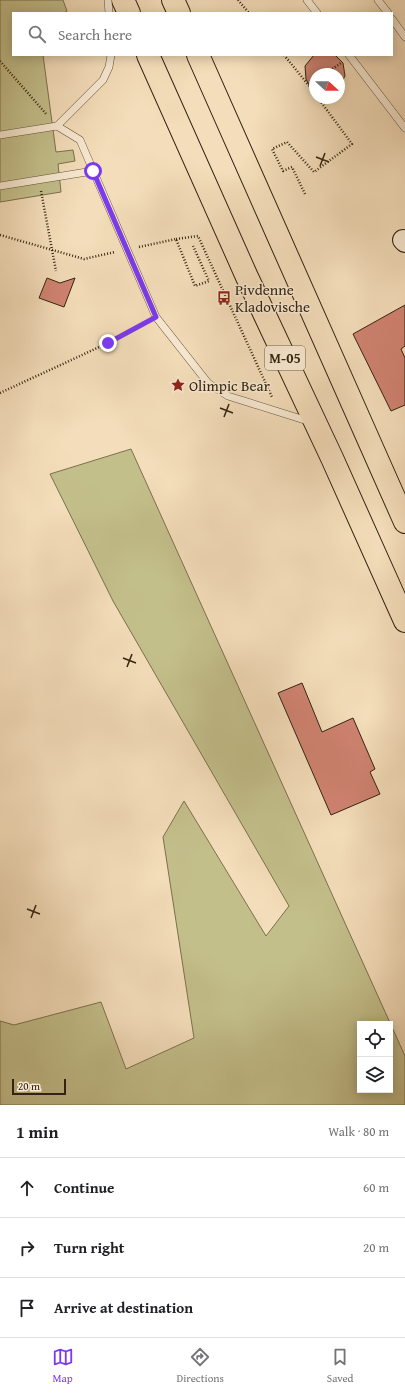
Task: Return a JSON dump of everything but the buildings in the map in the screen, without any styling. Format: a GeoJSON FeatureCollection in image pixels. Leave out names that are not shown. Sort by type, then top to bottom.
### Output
{"type":"FeatureCollection","features":[{"type":"Feature","properties":{"kind":"highway"},"geometry":{"type":"LineString","coordinates":[[123,0],[129,12]]}},
{"type":"Feature","properties":{"kind":"highway"},"geometry":{"type":"LineString","coordinates":[[173,0],[179,12]]}},
{"type":"Feature","properties":{"kind":"highway","name":"М-05"},"geometry":{"type":"LineString","coordinates":[[148,56],[247,277],[316,424],[405,621]]}},
{"type":"Feature","properties":{"kind":"highway","name":"М-05"},"geometry":{"type":"LineString","coordinates":[[198,56],[405,522]]}},
{"type":"Feature","properties":{"kind":"lane"},"geometry":{"type":"LineString","coordinates":[[108,0],[109,12]]}},
{"type":"Feature","properties":{"kind":"lane"},"geometry":{"type":"LineString","coordinates":[[307,0],[316,12]]}},
{"type":"Feature","properties":{"kind":"lane"},"geometry":{"type":"LineString","coordinates":[[378,0],[387,12]]}},
{"type":"Feature","properties":{"kind":"lane"},"geometry":{"type":"LineString","coordinates":[[393,20],[405,37]]}},
{"type":"Feature","properties":{"kind":"lane"},"geometry":{"type":"LineString","coordinates":[[0,135],[57,126],[103,80],[109,67],[111,56]]}},
{"type":"Feature","properties":{"kind":"lane"},"geometry":{"type":"LineString","coordinates":[[350,56],[405,128]]}},
{"type":"Feature","properties":{"kind":"lane"},"geometry":{"type":"LineString","coordinates":[[57,126],[80,140],[156,317],[208,383],[228,396],[280,414],[316,424]]}},
{"type":"Feature","properties":{"kind":"lane"},"geometry":{"type":"LineString","coordinates":[[0,186],[93,171]]}},
{"type":"Feature","properties":{"kind":"path"},"geometry":{"type":"LineString","coordinates":[[238,0],[248,12]]}},
{"type":"Feature","properties":{"kind":"path"},"geometry":{"type":"LineString","coordinates":[[285,56],[309,84]]}},
{"type":"Feature","properties":{"kind":"path"},"geometry":{"type":"LineString","coordinates":[[333,68],[350,56]]}},
{"type":"Feature","properties":{"kind":"path"},"geometry":{"type":"LineString","coordinates":[[0,61],[57,126]]}},
{"type":"Feature","properties":{"kind":"path"},"geometry":{"type":"LineString","coordinates":[[305,194],[292,167],[283,171],[272,149],[288,142],[314,172],[352,144],[322,104]]}},
{"type":"Feature","properties":{"kind":"path"},"geometry":{"type":"LineString","coordinates":[[39,180],[56,271]]}},
{"type":"Feature","properties":{"kind":"path"},"geometry":{"type":"LineString","coordinates":[[0,235],[84,259],[176,239],[198,236],[280,414]]}},
{"type":"Feature","properties":{"kind":"path"},"geometry":{"type":"LineString","coordinates":[[176,239],[195,286],[209,281],[193,246]]}},
{"type":"Feature","properties":{"kind":"path"},"geometry":{"type":"LineString","coordinates":[[0,393],[108,343],[156,317]]}},
{"type":"Feature","properties":{"kind":"shaded area"},"geometry":{"type":"Polygon","coordinates":[[[0,0],[63,0],[67,11],[66,12],[12,12],[12,56],[43,56],[56,152],[73,150],[75,161],[58,164],[61,192],[0,202],[0,0]]]}},
{"type":"Feature","properties":{"kind":"shaded area"},"geometry":{"type":"Polygon","coordinates":[[[131,449],[389,1021],[357,1021],[357,1093],[393,1093],[393,1029],[405,1056],[405,1105],[0,1105],[0,1021],[14,1025],[101,1002],[126,1069],[194,1038],[163,837],[184,801],[266,936],[289,906],[113,601],[50,474],[131,449]]]}},
{"type":"Feature","properties":{"kind":"place","name":"Pivdenne Kladovische"},"geometry":{"type":"Point","coordinates":[224,298]}},
{"type":"Feature","properties":{"kind":"place","name":"Olimpic Bear"},"geometry":{"type":"Point","coordinates":[178,385]}},
{"type":"Feature","properties":{"kind":"route"},"geometry":{"type":"LineString","coordinates":[[93,171],[156,317],[108,343]]}}]}
